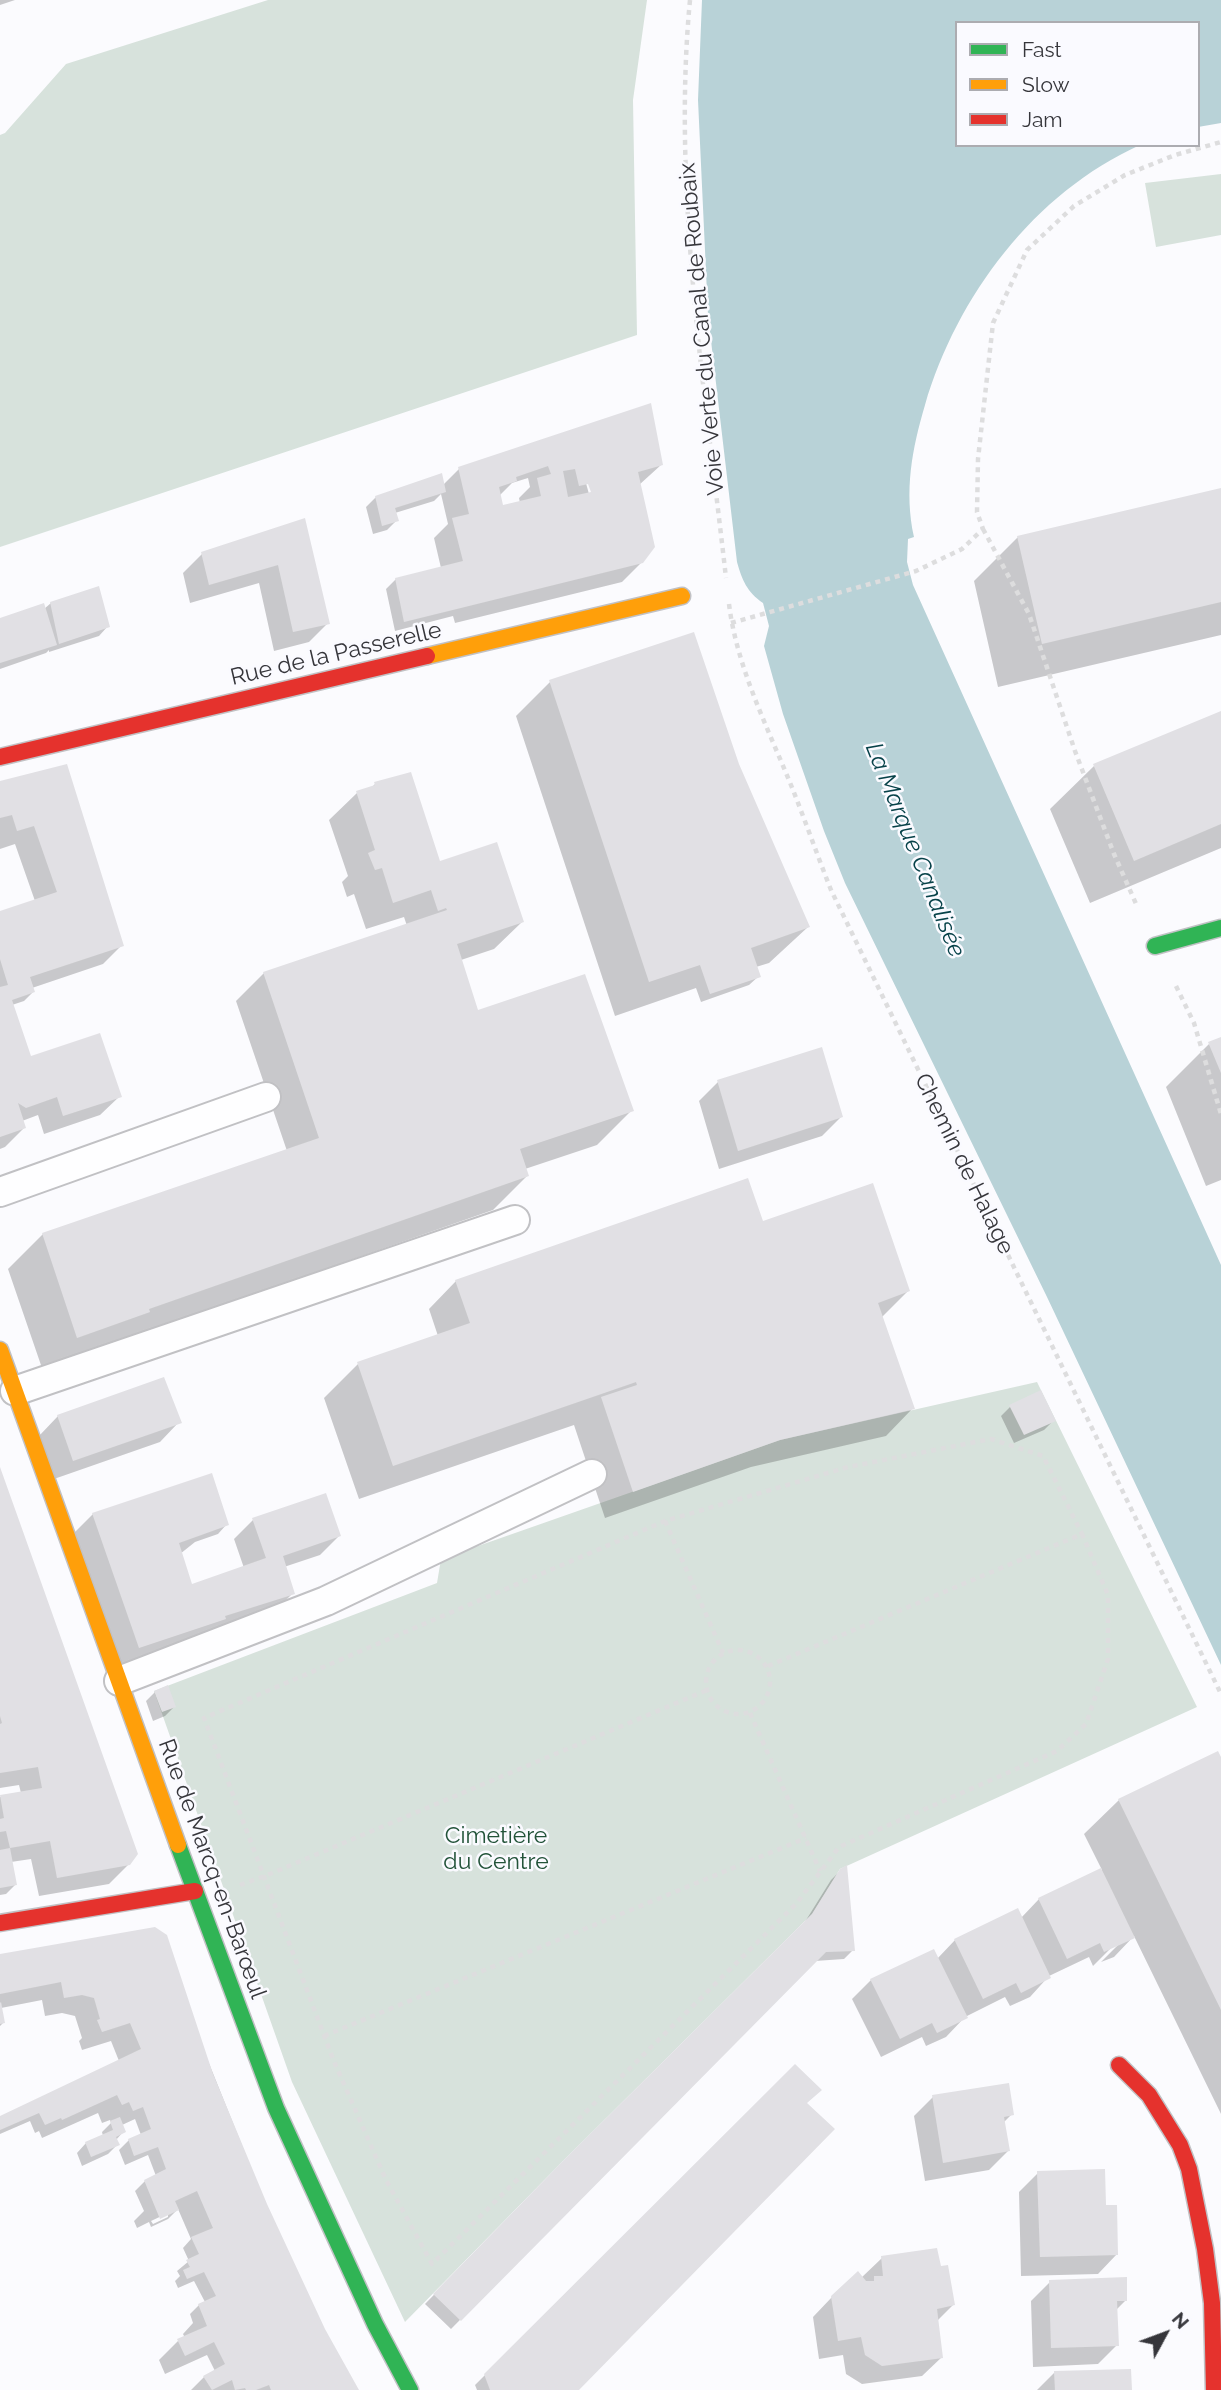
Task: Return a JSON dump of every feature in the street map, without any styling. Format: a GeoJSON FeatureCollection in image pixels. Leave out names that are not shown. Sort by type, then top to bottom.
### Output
{"type":"FeatureCollection","features":[{"type":"Feature","properties":{"kind":"street","name":"Rue de la Passerelle"},"geometry":{"type":"LineString","coordinates":[[0,757],[682,596]]}},
{"type":"Feature","properties":{"kind":"street"},"geometry":{"type":"LineString","coordinates":[[1155,946],[1221,928]]}},
{"type":"Feature","properties":{"kind":"street","name":"Rue de Marcq-en-Barœul"},"geometry":{"type":"LineString","coordinates":[[0,1350],[276,2108],[374,2325],[410,2390]]}},
{"type":"Feature","properties":{"kind":"street"},"geometry":{"type":"LineString","coordinates":[[0,1923],[195,1891]]}},
{"type":"Feature","properties":{"kind":"street"},"geometry":{"type":"LineString","coordinates":[[1119,2065],[1149,2095],[1180,2145],[1189,2169],[1213,2303],[1214,2390]]}},
{"type":"Feature","properties":{"kind":"lane"},"geometry":{"type":"LineString","coordinates":[[0,1192],[266,1097]]}},
{"type":"Feature","properties":{"kind":"lane"},"geometry":{"type":"LineString","coordinates":[[15,1391],[515,1220]]}},
{"type":"Feature","properties":{"kind":"lane"},"geometry":{"type":"LineString","coordinates":[[119,1681],[326,1601],[592,1474]]}},
{"type":"Feature","properties":{"kind":"path","name":"Voie Verte du Canal de Roubaix"},"geometry":{"type":"LineString","coordinates":[[690,0],[686,45],[685,135],[690,225],[696,306],[727,588]]}},
{"type":"Feature","properties":{"kind":"path"},"geometry":{"type":"LineString","coordinates":[[1221,142],[1175,155],[1125,175],[1074,206],[1027,250],[993,323],[978,459],[977,512],[983,529],[1028,614],[1054,693],[1114,854],[1155,946],[1194,1023],[1221,1114]]}},
{"type":"Feature","properties":{"kind":"path"},"geometry":{"type":"LineString","coordinates":[[728,598],[731,623],[764,615],[916,571],[962,549],[983,529]]}},
{"type":"Feature","properties":{"kind":"path","name":"Chemin de Halage"},"geometry":{"type":"LineString","coordinates":[[731,623],[755,699],[831,890],[1221,1695]]}},
{"type":"Feature","properties":{"kind":"path"},"geometry":{"type":"LineString","coordinates":[[991,1440],[1042,1456],[1083,1534],[1108,1595],[1108,1659],[1086,1724],[1057,1751],[839,1847],[796,1904],[432,2264],[386,2180],[324,2036],[204,1718],[665,1521],[848,1466],[991,1440]]}},
{"type":"Feature","properties":{"kind":"path"},"geometry":{"type":"LineString","coordinates":[[665,1521],[723,1653]]}},
{"type":"Feature","properties":{"kind":"path"},"geometry":{"type":"LineString","coordinates":[[768,1666],[1083,1534]]}},
{"type":"Feature","properties":{"kind":"path"},"geometry":{"type":"LineString","coordinates":[[733,1649],[750,1650],[768,1666],[771,1689],[758,1708],[750,1713],[723,1712],[705,1691],[706,1672],[718,1655],[723,1653],[733,1649]]}},
{"type":"Feature","properties":{"kind":"path"},"geometry":{"type":"LineString","coordinates":[[195,1891],[225,1889],[265,1876],[705,1691]]}},
{"type":"Feature","properties":{"kind":"path"},"geometry":{"type":"LineString","coordinates":[[750,1713],[820,1871]]}},
{"type":"Feature","properties":{"kind":"path"},"geometry":{"type":"LineString","coordinates":[[324,2036],[806,1838]]}},
{"type":"Feature","properties":{"kind":"green space"},"geometry":{"type":"Polygon","coordinates":[[[268,0],[647,0],[633,100],[637,335],[0,547],[0,135],[5,133],[66,64],[268,0]]]}},
{"type":"Feature","properties":{"kind":"green space"},"geometry":{"type":"Polygon","coordinates":[[[1221,174],[1221,235],[1156,247],[1145,183],[1221,174]]]}},
{"type":"Feature","properties":{"kind":"green space","name":"Cimetière du Centre"},"geometry":{"type":"Polygon","coordinates":[[[1037,1382],[1197,1707],[840,1869],[812,1914],[405,2322],[292,2082],[154,1691],[437,1583],[441,1559],[780,1440],[1037,1382]]]}},
{"type":"Feature","properties":{"kind":"water","name":"La Marque Canalisée"},"geometry":{"type":"Polygon","coordinates":[[[702,0],[1221,0],[1221,123],[1200,127],[1200,21],[955,21],[955,147],[1136,147],[1102,165],[1066,191],[1034,220],[1005,252],[979,287],[957,325],[939,365],[916,438],[910,487],[914,537],[908,539],[907,562],[913,585],[1221,1265],[1221,1665],[1047,1297],[845,883],[783,714],[764,646],[769,626],[763,603],[746,585],[737,562],[708,315],[698,100],[702,0]]]}},
{"type":"Feature","properties":{"kind":"building"},"geometry":{"type":"Polygon","coordinates":[[[651,403],[663,465],[638,472],[655,547],[643,563],[404,622],[395,578],[463,561],[452,518],[469,514],[458,467],[651,403]],[[548,466],[516,477],[517,481],[499,487],[503,505],[541,496],[537,478],[551,474],[548,466]],[[575,469],[563,471],[568,497],[591,492],[588,484],[579,486],[575,469]]]}},
{"type":"Feature","properties":{"kind":"building"},"geometry":{"type":"Polygon","coordinates":[[[442,473],[446,492],[395,508],[399,521],[382,526],[375,496],[442,473]]]}},
{"type":"Feature","properties":{"kind":"building"},"geometry":{"type":"Polygon","coordinates":[[[1221,488],[1221,602],[1042,644],[1017,536],[1221,488]]]}},
{"type":"Feature","properties":{"kind":"building"},"geometry":{"type":"Polygon","coordinates":[[[305,518],[330,624],[293,632],[278,565],[209,585],[201,552],[305,518]]]}},
{"type":"Feature","properties":{"kind":"building"},"geometry":{"type":"Polygon","coordinates":[[[99,586],[110,627],[59,644],[50,602],[99,586]]]}},
{"type":"Feature","properties":{"kind":"building"},"geometry":{"type":"Polygon","coordinates":[[[44,603],[57,645],[0,663],[0,618],[44,603]]]}},
{"type":"Feature","properties":{"kind":"building"},"geometry":{"type":"Polygon","coordinates":[[[694,632],[739,764],[810,927],[751,948],[761,977],[710,994],[700,965],[649,982],[549,680],[694,632]]]}},
{"type":"Feature","properties":{"kind":"building"},"geometry":{"type":"Polygon","coordinates":[[[1221,711],[1221,824],[1134,861],[1093,764],[1221,711]]]}},
{"type":"Feature","properties":{"kind":"building"},"geometry":{"type":"Polygon","coordinates":[[[67,764],[124,946],[30,977],[35,992],[12,1000],[31,1056],[100,1033],[122,1097],[63,1116],[57,1097],[26,1108],[18,1103],[26,1128],[0,1137],[0,987],[8,985],[0,959],[0,911],[57,892],[34,826],[17,831],[12,815],[0,818],[0,781],[67,764]]]}},
{"type":"Feature","properties":{"kind":"building"},"geometry":{"type":"Polygon","coordinates":[[[411,772],[440,861],[497,842],[524,922],[457,944],[478,1010],[585,974],[634,1111],[520,1149],[529,1176],[149,1309],[150,1312],[77,1338],[42,1233],[319,1138],[263,972],[447,910],[438,911],[431,890],[393,903],[382,868],[375,870],[368,853],[375,850],[356,791],[375,785],[374,782],[411,772]]]}},
{"type":"Feature","properties":{"kind":"building"},"geometry":{"type":"Polygon","coordinates":[[[1221,1037],[1221,1073],[1208,1042],[1221,1037]]]}},
{"type":"Feature","properties":{"kind":"building"},"geometry":{"type":"Polygon","coordinates":[[[822,1047],[843,1117],[738,1151],[717,1080],[822,1047]]]}},
{"type":"Feature","properties":{"kind":"building"},"geometry":{"type":"Polygon","coordinates":[[[748,1178],[763,1221],[873,1183],[910,1291],[878,1303],[915,1409],[780,1440],[633,1492],[601,1397],[637,1385],[636,1382],[393,1466],[357,1362],[470,1323],[455,1280],[748,1178]]]}},
{"type":"Feature","properties":{"kind":"building"},"geometry":{"type":"Polygon","coordinates":[[[164,1377],[182,1423],[73,1461],[57,1415],[164,1377]]]}},
{"type":"Feature","properties":{"kind":"building"},"geometry":{"type":"Polygon","coordinates":[[[1041,1390],[1056,1421],[1024,1435],[1009,1405],[1041,1390]]]}},
{"type":"Feature","properties":{"kind":"building"},"geometry":{"type":"Polygon","coordinates":[[[0,1467],[138,1854],[130,1865],[57,1878],[50,1841],[10,1848],[6,1831],[0,1832],[0,1819],[4,1818],[0,1795],[42,1788],[38,1767],[0,1773],[0,1467]]]}},
{"type":"Feature","properties":{"kind":"building"},"geometry":{"type":"Polygon","coordinates":[[[212,1473],[229,1525],[179,1543],[192,1584],[266,1558],[252,1518],[326,1493],[341,1536],[283,1556],[295,1594],[225,1616],[226,1619],[139,1648],[92,1513],[212,1473]]]}},
{"type":"Feature","properties":{"kind":"building"},"geometry":{"type":"Polygon","coordinates":[[[168,1685],[176,1707],[162,1712],[154,1691],[168,1685]]]}},
{"type":"Feature","properties":{"kind":"building"},"geometry":{"type":"Polygon","coordinates":[[[1218,1751],[1221,1757],[1221,2010],[1118,1799],[1218,1751]]]}},
{"type":"Feature","properties":{"kind":"building"},"geometry":{"type":"Polygon","coordinates":[[[10,1848],[17,1885],[0,1888],[0,1850],[10,1848]]]}},
{"type":"Feature","properties":{"kind":"building"},"geometry":{"type":"Polygon","coordinates":[[[847,1865],[855,1951],[826,1952],[461,2321],[433,2294],[812,1914],[840,1869],[847,1865]]]}},
{"type":"Feature","properties":{"kind":"building"},"geometry":{"type":"Polygon","coordinates":[[[1101,1868],[1135,1938],[1104,1952],[1100,1943],[1067,1959],[1038,1898],[1101,1868]]]}},
{"type":"Feature","properties":{"kind":"building"},"geometry":{"type":"Polygon","coordinates":[[[1018,1908],[1051,1978],[1021,1993],[1016,1983],[983,1999],[954,1939],[1018,1908]]]}},
{"type":"Feature","properties":{"kind":"building"},"geometry":{"type":"Polygon","coordinates":[[[155,1927],[167,1935],[213,2074],[267,2204],[325,2329],[359,2390],[271,2390],[269,2385],[256,2390],[235,2390],[232,2380],[212,2390],[203,2376],[225,2364],[214,2342],[185,2356],[177,2339],[207,2326],[198,2304],[216,2296],[204,2272],[187,2279],[183,2270],[190,2267],[186,2260],[199,2254],[191,2237],[213,2228],[197,2191],[175,2201],[179,2210],[160,2219],[144,2180],[166,2169],[158,2147],[134,2156],[128,2139],[151,2129],[143,2107],[133,2111],[129,2102],[122,2105],[117,2095],[62,2120],[61,2118],[45,2125],[39,2113],[0,2130],[0,2116],[141,2049],[130,2023],[102,2032],[97,2020],[100,2019],[94,1998],[82,1995],[64,1998],[61,1982],[0,1994],[0,1954],[155,1927]]]}},
{"type":"Feature","properties":{"kind":"building"},"geometry":{"type":"Polygon","coordinates":[[[934,1949],[968,2018],[937,2033],[932,2023],[900,2039],[870,1979],[934,1949]]]}},
{"type":"Feature","properties":{"kind":"building"},"geometry":{"type":"Polygon","coordinates":[[[0,2003],[5,2023],[0,2024],[0,2003]]]}},
{"type":"Feature","properties":{"kind":"building"},"geometry":{"type":"Polygon","coordinates":[[[795,2064],[822,2090],[807,2103],[835,2129],[579,2390],[490,2390],[484,2374],[795,2064]]]}},
{"type":"Feature","properties":{"kind":"building"},"geometry":{"type":"Polygon","coordinates":[[[1009,2083],[1014,2115],[1004,2117],[1010,2151],[943,2163],[932,2095],[1009,2083]]]}},
{"type":"Feature","properties":{"kind":"building"},"geometry":{"type":"Polygon","coordinates":[[[120,2117],[126,2132],[116,2137],[120,2145],[91,2157],[85,2142],[113,2130],[110,2121],[120,2117]]]}},
{"type":"Feature","properties":{"kind":"building"},"geometry":{"type":"Polygon","coordinates":[[[1105,2169],[1106,2205],[1117,2205],[1118,2255],[1040,2257],[1037,2171],[1105,2169]]]}},
{"type":"Feature","properties":{"kind":"building"},"geometry":{"type":"Polygon","coordinates":[[[937,2248],[941,2266],[948,2265],[955,2305],[937,2309],[943,2358],[882,2366],[865,2355],[861,2337],[838,2341],[831,2296],[858,2271],[866,2281],[874,2281],[874,2276],[883,2276],[881,2256],[937,2248]]]}},
{"type":"Feature","properties":{"kind":"building"},"geometry":{"type":"Polygon","coordinates":[[[1127,2277],[1127,2301],[1117,2301],[1119,2346],[1051,2348],[1049,2280],[1127,2277]]]}},
{"type":"Feature","properties":{"kind":"building"},"geometry":{"type":"Polygon","coordinates":[[[1131,2369],[1132,2390],[1055,2390],[1054,2371],[1131,2369]]]}},
{"type":"Feature","properties":{"kind":"traffic: fast"},"geometry":{"type":"LineString","coordinates":[[1155,946],[1221,928]]}},
{"type":"Feature","properties":{"kind":"traffic: fast"},"geometry":{"type":"LineString","coordinates":[[178,1845],[276,2108],[375,2324],[410,2390]]}},
{"type":"Feature","properties":{"kind":"traffic: slow"},"geometry":{"type":"LineString","coordinates":[[427,656],[682,596]]}},
{"type":"Feature","properties":{"kind":"traffic: slow"},"geometry":{"type":"LineString","coordinates":[[0,1350],[178,1845]]}},
{"type":"Feature","properties":{"kind":"traffic: jam"},"geometry":{"type":"LineString","coordinates":[[0,757],[427,656]]}},
{"type":"Feature","properties":{"kind":"traffic: jam"},"geometry":{"type":"LineString","coordinates":[[0,1923],[195,1891]]}},
{"type":"Feature","properties":{"kind":"traffic: jam"},"geometry":{"type":"LineString","coordinates":[[1119,2065],[1149,2095],[1180,2145],[1189,2169],[1205,2249],[1212,2303],[1214,2390]]}}]}
